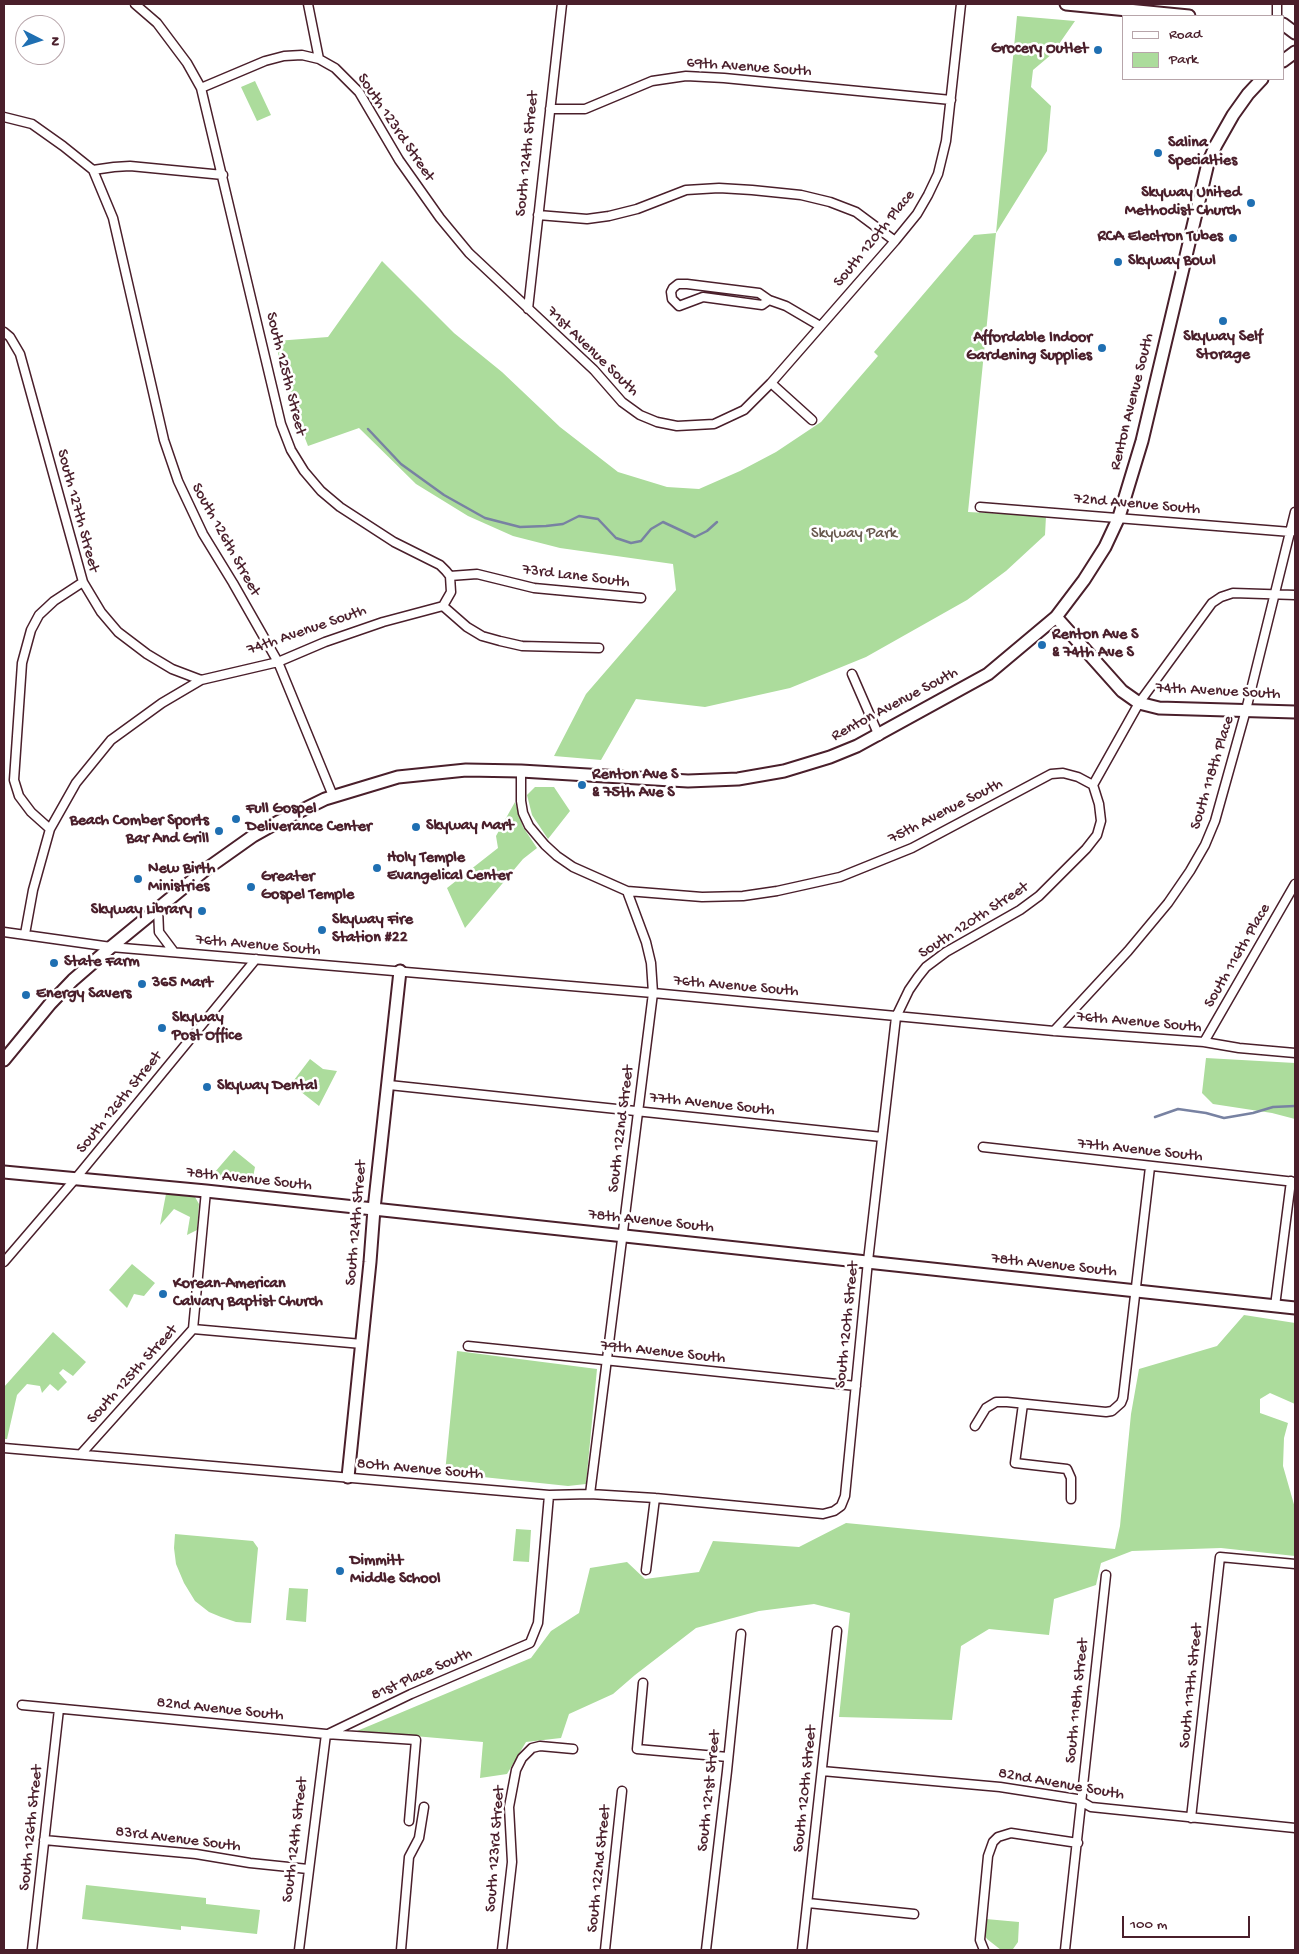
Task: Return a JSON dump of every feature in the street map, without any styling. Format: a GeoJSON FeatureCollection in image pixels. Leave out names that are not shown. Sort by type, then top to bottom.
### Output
{"type":"FeatureCollection","features":[{"type":"Feature","properties":{"kind":"street"},"geometry":{"type":"LineString","coordinates":[[134,4],[157,23],[187,63],[201,88]]}},
{"type":"Feature","properties":{"kind":"street"},"geometry":{"type":"LineString","coordinates":[[308,4],[319,59]]}},
{"type":"Feature","properties":{"kind":"street","name":"South 124th Street"},"geometry":{"type":"LineString","coordinates":[[528,309],[562,4]]}},
{"type":"Feature","properties":{"kind":"street","name":"South 120th Place"},"geometry":{"type":"LineString","coordinates":[[771,382],[917,214],[938,174],[946,141],[961,4]]}},
{"type":"Feature","properties":{"kind":"street"},"geometry":{"type":"LineString","coordinates":[[1066,4],[1179,15]]}},
{"type":"Feature","properties":{"kind":"street"},"geometry":{"type":"LineString","coordinates":[[1284,25],[1295,34]]}},
{"type":"Feature","properties":{"kind":"street"},"geometry":{"type":"LineString","coordinates":[[1284,60],[1295,52]]}},
{"type":"Feature","properties":{"kind":"street","name":"South 123rd Street"},"geometry":{"type":"LineString","coordinates":[[201,88],[265,61],[284,56],[302,55],[319,59],[335,68],[358,92],[399,160],[440,218],[469,253],[528,309]]}},
{"type":"Feature","properties":{"kind":"street","name":"69th Avenue South"},"geometry":{"type":"LineString","coordinates":[[550,109],[585,108],[652,80],[686,76],[951,100]]}},
{"type":"Feature","properties":{"kind":"street","name":"Renton Avenue South"},"geometry":{"type":"LineString","coordinates":[[4,1060],[50,1004],[74,980],[205,870],[253,836],[283,819],[333,796],[398,777],[466,770],[521,771],[688,781],[738,779],[784,771],[806,766],[879,736],[988,674],[1056,617],[1084,580],[1105,547],[1119,517],[1142,441],[1208,163],[1233,115],[1261,80]]}},
{"type":"Feature","properties":{"kind":"street","name":"South 125th Street"},"geometry":{"type":"LineString","coordinates":[[201,88],[281,424],[291,450],[304,471],[321,491],[340,507],[394,542],[440,565],[450,576]]}},
{"type":"Feature","properties":{"kind":"street"},"geometry":{"type":"LineString","coordinates":[[4,117],[32,124],[93,170],[130,166],[223,175]]}},
{"type":"Feature","properties":{"kind":"street","name":"South 126th Street"},"geometry":{"type":"LineString","coordinates":[[93,170],[113,218],[164,440],[178,481],[203,534],[278,662],[333,796]]}},
{"type":"Feature","properties":{"kind":"street"},"geometry":{"type":"LineString","coordinates":[[538,215],[587,219],[637,209],[686,190],[719,188],[752,190],[801,196],[847,208],[873,223],[895,241]]}},
{"type":"Feature","properties":{"kind":"street"},"geometry":{"type":"LineString","coordinates":[[769,300],[762,304],[703,298],[679,306],[672,299],[671,292],[678,284],[687,284],[759,293],[820,326]]}},
{"type":"Feature","properties":{"kind":"street","name":"71st Avenue South"},"geometry":{"type":"LineString","coordinates":[[528,309],[594,370],[622,402],[640,415],[658,422],[677,426],[714,424],[744,410],[771,382]]}},
{"type":"Feature","properties":{"kind":"street","name":"South 127th Street"},"geometry":{"type":"LineString","coordinates":[[4,332],[10,337],[20,354],[83,582],[54,601],[39,615],[31,630],[22,663],[14,780],[19,796],[31,812],[50,829]]}},
{"type":"Feature","properties":{"kind":"street"},"geometry":{"type":"LineString","coordinates":[[771,382],[812,420]]}},
{"type":"Feature","properties":{"kind":"street","name":"72nd Avenue South"},"geometry":{"type":"LineString","coordinates":[[980,507],[1291,532]]}},
{"type":"Feature","properties":{"kind":"street"},"geometry":{"type":"LineString","coordinates":[[1276,593],[1295,512]]}},
{"type":"Feature","properties":{"kind":"street","name":"73rd Lane South"},"geometry":{"type":"LineString","coordinates":[[450,576],[477,574],[534,588],[641,598]]}},
{"type":"Feature","properties":{"kind":"street"},"geometry":{"type":"LineString","coordinates":[[450,576],[451,592],[443,606],[467,627],[482,636],[522,646],[599,648]]}},
{"type":"Feature","properties":{"kind":"street"},"geometry":{"type":"LineString","coordinates":[[83,582],[101,612],[118,632],[147,654],[172,669],[201,680]]}},
{"type":"Feature","properties":{"kind":"street"},"geometry":{"type":"LineString","coordinates":[[1093,785],[1139,703],[1205,612],[1221,597],[1232,593],[1295,595]]}},
{"type":"Feature","properties":{"kind":"street","name":"South 118th Place"},"geometry":{"type":"LineString","coordinates":[[1054,1031],[1128,951],[1168,902],[1190,871],[1215,821],[1276,593]]}},
{"type":"Feature","properties":{"kind":"street","name":"74th Avenue South"},"geometry":{"type":"LineString","coordinates":[[50,829],[76,783],[111,740],[162,703],[201,680],[278,662],[325,642],[383,622],[443,606]]}},
{"type":"Feature","properties":{"kind":"street","name":"74th Avenue South"},"geometry":{"type":"LineString","coordinates":[[1056,617],[1122,691],[1139,703],[1159,708],[1295,712]]}},
{"type":"Feature","properties":{"kind":"street"},"geometry":{"type":"LineString","coordinates":[[852,674],[879,736]]}},
{"type":"Feature","properties":{"kind":"street","name":"75th Avenue South"},"geometry":{"type":"LineString","coordinates":[[521,771],[521,800],[523,813],[529,826],[545,845],[573,867],[627,890],[702,898],[743,896],[777,891],[840,877],[912,848],[1051,774],[1063,773],[1078,777],[1093,785]]}},
{"type":"Feature","properties":{"kind":"street","name":"South 120th Street"},"geometry":{"type":"LineString","coordinates":[[834,1511],[841,1506],[845,1496],[868,1261],[896,1017],[918,977],[926,967],[946,952],[1020,910],[1039,896],[1086,849],[1097,835],[1100,821],[1099,804],[1093,785]]}},
{"type":"Feature","properties":{"kind":"street"},"geometry":{"type":"LineString","coordinates":[[25,934],[33,890],[50,829]]}},
{"type":"Feature","properties":{"kind":"street","name":"South 116th Place"},"geometry":{"type":"LineString","coordinates":[[1204,1042],[1295,884]]}},
{"type":"Feature","properties":{"kind":"street","name":"South 122nd Street"},"geometry":{"type":"LineString","coordinates":[[590,1494],[653,993],[652,963],[627,890]]}},
{"type":"Feature","properties":{"kind":"street","name":"76th Avenue South"},"geometry":{"type":"LineString","coordinates":[[158,908],[159,932],[174,952]]}},
{"type":"Feature","properties":{"kind":"street","name":"76th Avenue South"},"geometry":{"type":"LineString","coordinates":[[4,932],[111,947],[653,993],[1054,1031],[1204,1042],[1239,1048],[1295,1053]]}},
{"type":"Feature","properties":{"kind":"street","name":"South 126th Street"},"geometry":{"type":"LineString","coordinates":[[4,1262],[76,1178],[256,959]]}},
{"type":"Feature","properties":{"kind":"street","name":"South 124th Street"},"geometry":{"type":"LineString","coordinates":[[348,1477],[374,1209],[400,971]]}},
{"type":"Feature","properties":{"kind":"street","name":"77th Avenue South"},"geometry":{"type":"LineString","coordinates":[[389,1085],[882,1137]]}},
{"type":"Feature","properties":{"kind":"street","name":"77th Avenue South"},"geometry":{"type":"LineString","coordinates":[[983,1147],[1293,1182]]}},
{"type":"Feature","properties":{"kind":"street"},"geometry":{"type":"LineString","coordinates":[[975,1426],[986,1408],[992,1403],[1007,1402],[1106,1412],[1112,1411],[1117,1407],[1123,1398],[1150,1167]]}},
{"type":"Feature","properties":{"kind":"street","name":"78th Avenue South"},"geometry":{"type":"LineString","coordinates":[[4,1172],[206,1191],[1295,1308]]}},
{"type":"Feature","properties":{"kind":"street"},"geometry":{"type":"LineString","coordinates":[[1275,1306],[1293,1182]]}},
{"type":"Feature","properties":{"kind":"street","name":"South 125th Street"},"geometry":{"type":"LineString","coordinates":[[81,1454],[193,1329],[206,1191]]}},
{"type":"Feature","properties":{"kind":"street"},"geometry":{"type":"LineString","coordinates":[[193,1329],[362,1344]]}},
{"type":"Feature","properties":{"kind":"street","name":"79th Avenue South"},"geometry":{"type":"LineString","coordinates":[[468,1346],[856,1386]]}},
{"type":"Feature","properties":{"kind":"street"},"geometry":{"type":"LineString","coordinates":[[1023,1404],[1015,1463],[1067,1469],[1071,1478],[1071,1499]]}},
{"type":"Feature","properties":{"kind":"street","name":"80th Avenue South"},"geometry":{"type":"LineString","coordinates":[[4,1448],[549,1495],[590,1494],[655,1498],[823,1514],[834,1511]]}},
{"type":"Feature","properties":{"kind":"street","name":"81st Place South"},"geometry":{"type":"LineString","coordinates":[[326,1734],[411,1694],[530,1643],[538,1623],[549,1495]]}},
{"type":"Feature","properties":{"kind":"street"},"geometry":{"type":"LineString","coordinates":[[646,1570],[655,1498]]}},
{"type":"Feature","properties":{"kind":"street","name":"South 117th Street"},"geometry":{"type":"LineString","coordinates":[[1192,1818],[1220,1557],[1295,1564]]}},
{"type":"Feature","properties":{"kind":"street","name":"South 118th Street"},"geometry":{"type":"LineString","coordinates":[[1065,1950],[1106,1574]]}},
{"type":"Feature","properties":{"kind":"street","name":"South 120th Street"},"geometry":{"type":"LineString","coordinates":[[802,1950],[837,1631]]}},
{"type":"Feature","properties":{"kind":"street","name":"South 121st Street"},"geometry":{"type":"LineString","coordinates":[[706,1950],[741,1634]]}},
{"type":"Feature","properties":{"kind":"street"},"geometry":{"type":"LineString","coordinates":[[643,1683],[637,1749],[728,1757]]}},
{"type":"Feature","properties":{"kind":"street","name":"82nd Avenue South"},"geometry":{"type":"LineString","coordinates":[[22,1705],[326,1734],[416,1740],[409,1821]]}},
{"type":"Feature","properties":{"kind":"street","name":"South 126th Street"},"geometry":{"type":"LineString","coordinates":[[32,1950],[59,1708]]}},
{"type":"Feature","properties":{"kind":"street","name":"South 124th Street"},"geometry":{"type":"LineString","coordinates":[[299,1950],[326,1734]]}},
{"type":"Feature","properties":{"kind":"street","name":"South 123rd Street"},"geometry":{"type":"LineString","coordinates":[[502,1950],[512,1862],[510,1800],[516,1770],[527,1752],[532,1748],[540,1746],[573,1749]]}},
{"type":"Feature","properties":{"kind":"street","name":"82nd Avenue South"},"geometry":{"type":"LineString","coordinates":[[822,1771],[990,1786],[1081,1800],[1091,1806],[1295,1828]]}},
{"type":"Feature","properties":{"kind":"street","name":"South 122nd Street"},"geometry":{"type":"LineString","coordinates":[[605,1950],[622,1791]]}},
{"type":"Feature","properties":{"kind":"street"},"geometry":{"type":"LineString","coordinates":[[401,1950],[409,1857],[416,1846],[422,1830],[424,1807]]}},
{"type":"Feature","properties":{"kind":"street"},"geometry":{"type":"LineString","coordinates":[[984,1950],[980,1940],[988,1856],[992,1842],[1003,1835],[1011,1833],[1078,1843]]}},
{"type":"Feature","properties":{"kind":"street","name":"83rd Avenue South"},"geometry":{"type":"LineString","coordinates":[[44,1840],[196,1854],[250,1863],[308,1869]]}},
{"type":"Feature","properties":{"kind":"street"},"geometry":{"type":"LineString","coordinates":[[808,1903],[914,1914]]}},
{"type":"Feature","properties":{"kind":"green space"},"geometry":{"type":"Polygon","coordinates":[[[1017,16],[1075,21],[1052,54],[1033,70],[1031,87],[1051,106],[1047,151],[996,233],[1017,16]]]}},
{"type":"Feature","properties":{"kind":"green space"},"geometry":{"type":"Polygon","coordinates":[[[255,81],[271,115],[257,121],[241,87],[255,81]]]}},
{"type":"Feature","properties":{"kind":"green space","name":"Skyway Park"},"geometry":{"type":"Polygon","coordinates":[[[996,233],[968,512],[1046,516],[1045,535],[1006,571],[967,600],[866,657],[790,688],[705,707],[636,699],[601,760],[554,756],[586,694],[676,590],[673,564],[560,548],[513,536],[468,516],[416,484],[359,428],[308,446],[283,381],[276,341],[328,337],[382,261],[454,333],[502,372],[560,427],[618,472],[667,487],[699,489],[740,471],[776,452],[821,422],[878,356],[874,352],[974,235],[996,233]]]}},
{"type":"Feature","properties":{"kind":"green space"},"geometry":{"type":"Polygon","coordinates":[[[535,787],[554,787],[570,811],[548,839],[532,815],[527,795],[535,787]]]}},
{"type":"Feature","properties":{"kind":"green space"},"geometry":{"type":"Polygon","coordinates":[[[515,802],[523,827],[537,848],[523,859],[465,928],[447,888],[498,848],[496,836],[515,802]]]}},
{"type":"Feature","properties":{"kind":"green space"},"geometry":{"type":"Polygon","coordinates":[[[1206,1058],[1295,1063],[1295,1119],[1272,1113],[1213,1104],[1202,1093],[1206,1058]]]}},
{"type":"Feature","properties":{"kind":"green space"},"geometry":{"type":"Polygon","coordinates":[[[310,1059],[323,1069],[337,1071],[319,1106],[291,1084],[310,1059]]]}},
{"type":"Feature","properties":{"kind":"green space"},"geometry":{"type":"Polygon","coordinates":[[[234,1150],[255,1167],[252,1182],[208,1180],[234,1150]]]}},
{"type":"Feature","properties":{"kind":"green space"},"geometry":{"type":"Polygon","coordinates":[[[166,1194],[195,1197],[199,1204],[197,1230],[187,1235],[190,1217],[174,1209],[160,1225],[166,1194]]]}},
{"type":"Feature","properties":{"kind":"green space"},"geometry":{"type":"Polygon","coordinates":[[[132,1264],[155,1283],[144,1296],[134,1294],[127,1308],[109,1290],[132,1264]]]}},
{"type":"Feature","properties":{"kind":"green space"},"geometry":{"type":"Polygon","coordinates":[[[1244,1315],[1295,1323],[1295,1404],[1270,1393],[1260,1399],[1260,1413],[1288,1423],[1284,1438],[1283,1466],[1295,1508],[1295,1556],[1221,1548],[1132,1551],[1101,1563],[1096,1585],[1054,1599],[1049,1635],[989,1629],[961,1646],[952,1720],[839,1717],[850,1613],[814,1604],[759,1611],[696,1628],[613,1694],[569,1714],[561,1738],[526,1742],[507,1774],[480,1778],[483,1742],[357,1731],[531,1658],[551,1631],[579,1613],[590,1568],[627,1562],[645,1579],[699,1572],[713,1541],[799,1547],[846,1523],[1115,1549],[1120,1526],[1131,1414],[1139,1369],[1217,1346],[1244,1315]]]}},
{"type":"Feature","properties":{"kind":"green space"},"geometry":{"type":"Polygon","coordinates":[[[53,1332],[86,1362],[73,1376],[63,1369],[59,1373],[67,1382],[58,1391],[50,1384],[42,1393],[40,1386],[27,1384],[17,1395],[7,1439],[4,1439],[4,1387],[53,1332]]]}},
{"type":"Feature","properties":{"kind":"green space"},"geometry":{"type":"Polygon","coordinates":[[[457,1351],[597,1369],[586,1484],[568,1486],[445,1473],[457,1351]]]}},
{"type":"Feature","properties":{"kind":"green space"},"geometry":{"type":"Polygon","coordinates":[[[516,1529],[531,1530],[529,1562],[513,1561],[516,1529]]]}},
{"type":"Feature","properties":{"kind":"green space"},"geometry":{"type":"Polygon","coordinates":[[[175,1534],[253,1541],[258,1548],[251,1623],[236,1622],[221,1617],[209,1612],[195,1601],[184,1583],[176,1564],[175,1534]]]}},
{"type":"Feature","properties":{"kind":"green space"},"geometry":{"type":"Polygon","coordinates":[[[289,1588],[308,1589],[306,1622],[286,1620],[289,1588]]]}},
{"type":"Feature","properties":{"kind":"green space"},"geometry":{"type":"Polygon","coordinates":[[[86,1885],[206,1898],[206,1904],[260,1910],[257,1934],[181,1926],[181,1930],[82,1919],[86,1885]]]}},
{"type":"Feature","properties":{"kind":"green space"},"geometry":{"type":"Polygon","coordinates":[[[986,1919],[1019,1922],[1018,1942],[1013,1949],[1001,1950],[987,1939],[985,1936],[986,1919]]]}},
{"type":"Feature","properties":{"kind":"waterway"},"geometry":{"type":"LineString","coordinates":[[368,429],[401,464],[444,495],[485,518],[520,527],[563,524],[579,516],[598,519],[616,538],[631,543],[641,541],[651,529],[663,522],[695,537],[707,531],[717,522]]}},
{"type":"Feature","properties":{"kind":"waterway"},"geometry":{"type":"LineString","coordinates":[[1155,1117],[1178,1109],[1224,1118],[1273,1107],[1295,1106]]}},
{"type":"Feature","properties":{"kind":"place","name":"Grocery Outlet"},"geometry":{"type":"Point","coordinates":[1098,50]}},
{"type":"Feature","properties":{"kind":"place","name":"Salina Specialties"},"geometry":{"type":"Point","coordinates":[1158,153]}},
{"type":"Feature","properties":{"kind":"place","name":"Skyway United Methodist Church"},"geometry":{"type":"Point","coordinates":[1251,203]}},
{"type":"Feature","properties":{"kind":"place","name":"RCA Electron Tubes"},"geometry":{"type":"Point","coordinates":[1233,238]}},
{"type":"Feature","properties":{"kind":"place","name":"Skyway Bowl"},"geometry":{"type":"Point","coordinates":[1118,262]}},
{"type":"Feature","properties":{"kind":"place","name":"Skyway Self Storage"},"geometry":{"type":"Point","coordinates":[1223,321]}},
{"type":"Feature","properties":{"kind":"place","name":"Affordable Indoor Gardening Supplies"},"geometry":{"type":"Point","coordinates":[1102,348]}},
{"type":"Feature","properties":{"kind":"place","name":"Renton Ave S & 74th Ave S"},"geometry":{"type":"Point","coordinates":[1042,645]}},
{"type":"Feature","properties":{"kind":"place","name":"Renton Ave S & 75th Ave S"},"geometry":{"type":"Point","coordinates":[582,785]}},
{"type":"Feature","properties":{"kind":"place","name":"Full Gospel Deliverance Center"},"geometry":{"type":"Point","coordinates":[236,819]}},
{"type":"Feature","properties":{"kind":"place","name":"Skyway Mart"},"geometry":{"type":"Point","coordinates":[416,827]}},
{"type":"Feature","properties":{"kind":"place","name":"Beach Comber Sports Bar And Grill"},"geometry":{"type":"Point","coordinates":[219,831]}},
{"type":"Feature","properties":{"kind":"place","name":"Holy Temple Evangelical Center"},"geometry":{"type":"Point","coordinates":[377,868]}},
{"type":"Feature","properties":{"kind":"place","name":"New Birth Ministries"},"geometry":{"type":"Point","coordinates":[138,879]}},
{"type":"Feature","properties":{"kind":"place","name":"Greater Gospel Temple"},"geometry":{"type":"Point","coordinates":[251,887]}},
{"type":"Feature","properties":{"kind":"place","name":"Skyway Library"},"geometry":{"type":"Point","coordinates":[202,911]}},
{"type":"Feature","properties":{"kind":"place","name":"Skyway Fire Station #22"},"geometry":{"type":"Point","coordinates":[322,930]}},
{"type":"Feature","properties":{"kind":"place","name":"State Farm"},"geometry":{"type":"Point","coordinates":[54,963]}},
{"type":"Feature","properties":{"kind":"place","name":"365 Mart"},"geometry":{"type":"Point","coordinates":[142,984]}},
{"type":"Feature","properties":{"kind":"place","name":"Energy Savers"},"geometry":{"type":"Point","coordinates":[26,995]}},
{"type":"Feature","properties":{"kind":"place","name":"Skyway Post Office"},"geometry":{"type":"Point","coordinates":[162,1028]}},
{"type":"Feature","properties":{"kind":"place","name":"Skyway Dental"},"geometry":{"type":"Point","coordinates":[207,1087]}},
{"type":"Feature","properties":{"kind":"place","name":"Korean-American Calvary Baptist Church"},"geometry":{"type":"Point","coordinates":[163,1294]}},
{"type":"Feature","properties":{"kind":"place","name":"Dimmitt Middle School"},"geometry":{"type":"Point","coordinates":[340,1571]}}]}
